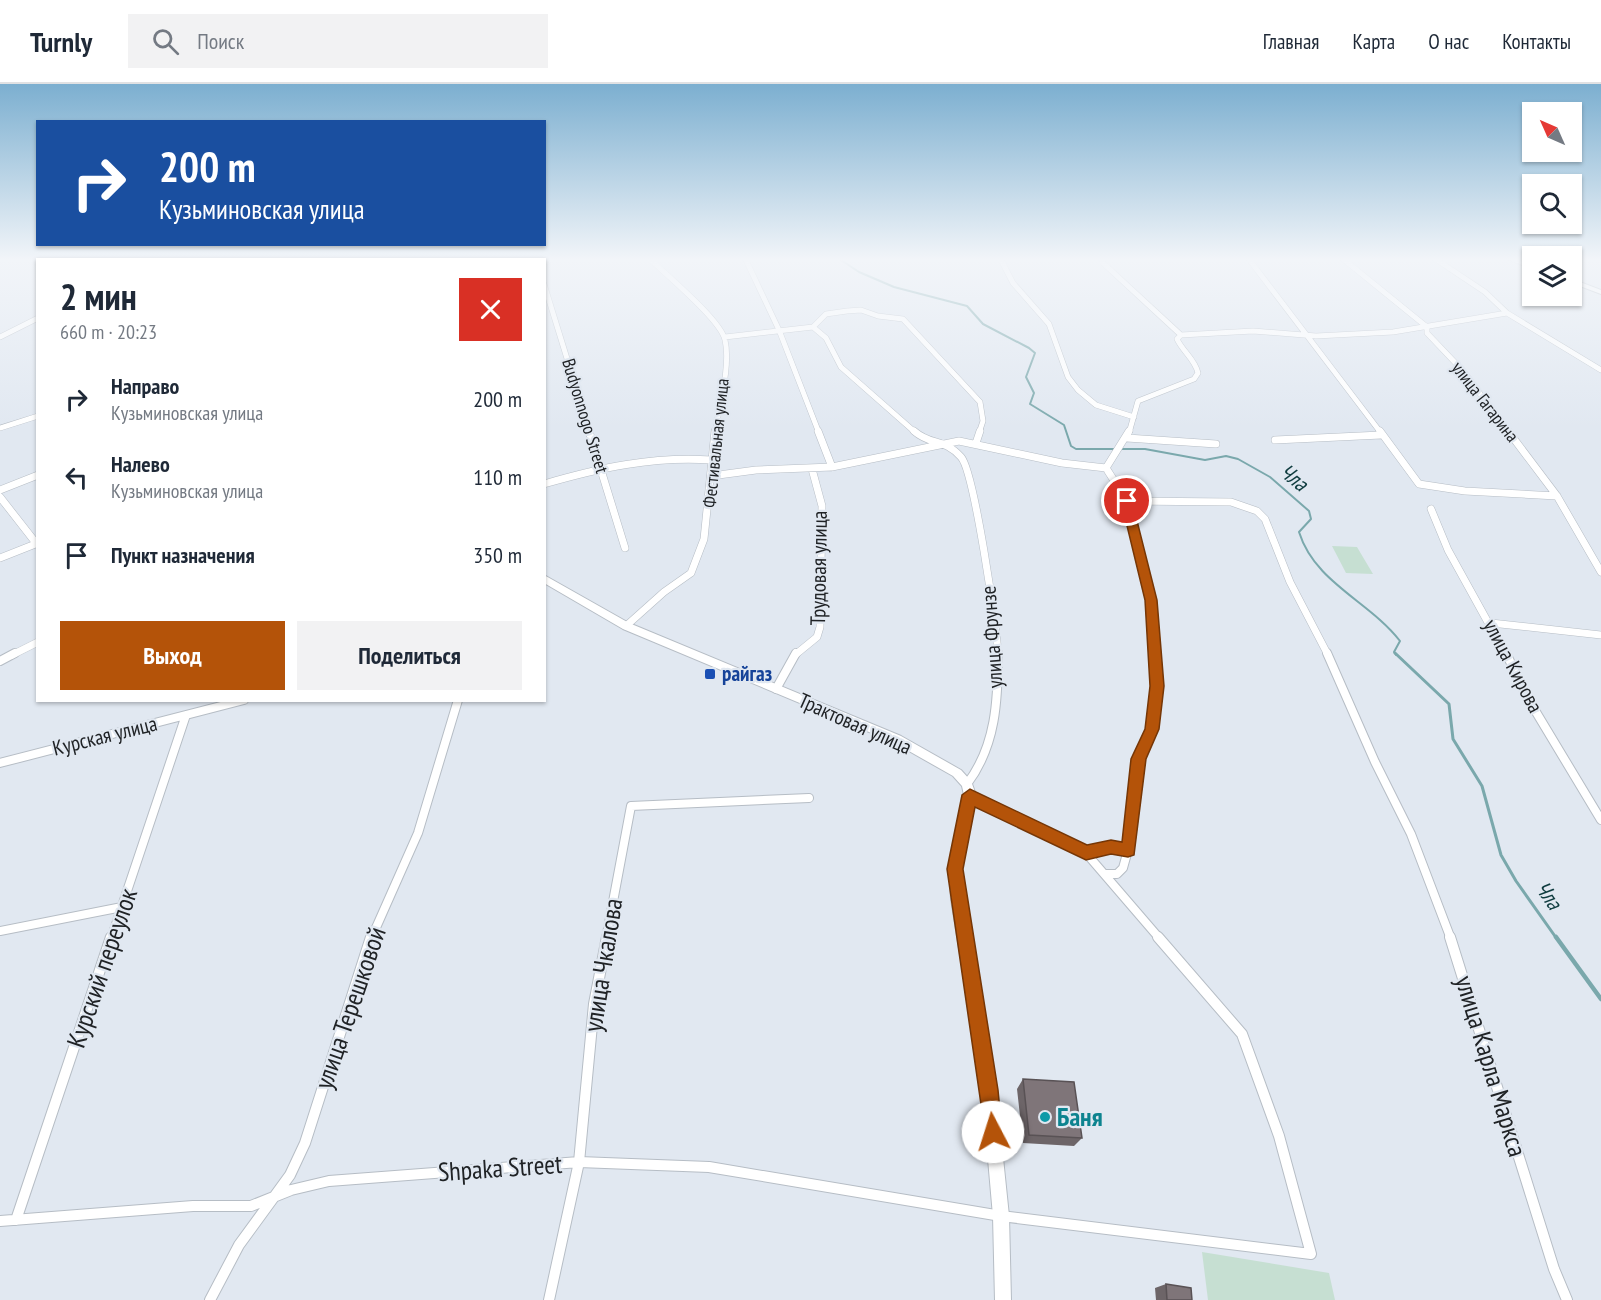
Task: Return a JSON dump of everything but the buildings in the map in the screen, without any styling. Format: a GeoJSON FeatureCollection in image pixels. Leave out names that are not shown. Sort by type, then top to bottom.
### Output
{"type":"FeatureCollection","features":[{"type":"Feature","properties":{"kind":"street","name":"Budyonnogo Street"},"geometry":{"type":"LineString","coordinates":[[554,315],[625,548]]}},
{"type":"Feature","properties":{"kind":"street"},"geometry":{"type":"LineString","coordinates":[[708,315],[725,337],[813,327],[825,315]]}},
{"type":"Feature","properties":{"kind":"street"},"geometry":{"type":"LineString","coordinates":[[772,315],[832,466]]}},
{"type":"Feature","properties":{"kind":"street"},"geometry":{"type":"LineString","coordinates":[[883,315],[903,319],[980,402],[983,421],[976,443]]}},
{"type":"Feature","properties":{"kind":"street"},"geometry":{"type":"LineString","coordinates":[[1041,315],[1049,324],[1068,377],[1078,390],[1096,405],[1134,417]]}},
{"type":"Feature","properties":{"kind":"street"},"geometry":{"type":"LineString","coordinates":[[1106,468],[1127,438],[1138,401],[1194,379],[1198,373],[1198,367],[1179,337],[1156,315]]}},
{"type":"Feature","properties":{"kind":"street"},"geometry":{"type":"LineString","coordinates":[[1291,315],[1419,484],[1464,490],[1557,496]]}},
{"type":"Feature","properties":{"kind":"street","name":"улица Гагарина"},"geometry":{"type":"LineString","coordinates":[[1413,315],[1428,327],[1427,333],[1471,381],[1557,496],[1601,572]]}},
{"type":"Feature","properties":{"kind":"street"},"geometry":{"type":"LineString","coordinates":[[1179,337],[1253,331],[1348,335],[1428,327],[1497,315]]}},
{"type":"Feature","properties":{"kind":"street"},"geometry":{"type":"LineString","coordinates":[[1510,315],[1601,370]]}},
{"type":"Feature","properties":{"kind":"street"},"geometry":{"type":"LineString","coordinates":[[0,337],[36,319]]}},
{"type":"Feature","properties":{"kind":"street"},"geometry":{"type":"LineString","coordinates":[[813,327],[826,338],[841,367],[922,439],[948,444]]}},
{"type":"Feature","properties":{"kind":"street","name":"Фестивальная улица"},"geometry":{"type":"LineString","coordinates":[[626,626],[664,592],[691,573],[704,539],[711,460],[726,352],[725,337]]}},
{"type":"Feature","properties":{"kind":"street"},"geometry":{"type":"LineString","coordinates":[[0,428],[36,417]]}},
{"type":"Feature","properties":{"kind":"street"},"geometry":{"type":"LineString","coordinates":[[1275,440],[1381,435]]}},
{"type":"Feature","properties":{"kind":"street"},"geometry":{"type":"LineString","coordinates":[[1127,438],[1216,444]]}},
{"type":"Feature","properties":{"kind":"street"},"geometry":{"type":"LineString","coordinates":[[711,476],[756,470],[812,469],[959,441],[1062,463],[1106,468]]}},
{"type":"Feature","properties":{"kind":"street","name":"улица Фрунзе"},"geometry":{"type":"LineString","coordinates":[[948,444],[963,459],[994,609],[998,665],[996,711],[983,762],[969,789],[955,869],[989,1090],[1001,1216],[1003,1300]]}},
{"type":"Feature","properties":{"kind":"street"},"geometry":{"type":"LineString","coordinates":[[546,483],[601,467],[661,458],[711,460]]}},
{"type":"Feature","properties":{"kind":"street"},"geometry":{"type":"LineString","coordinates":[[969,789],[1086,853],[1105,874],[1117,874],[1123,868],[1128,850],[1138,759],[1152,729],[1157,686],[1151,600],[1127,501],[1106,468]]}},
{"type":"Feature","properties":{"kind":"street","name":"Трудовая улица"},"geometry":{"type":"LineString","coordinates":[[776,689],[798,650],[817,636],[820,627],[822,506],[812,469]]}},
{"type":"Feature","properties":{"kind":"street"},"geometry":{"type":"LineString","coordinates":[[0,490],[36,476]]}},
{"type":"Feature","properties":{"kind":"street"},"geometry":{"type":"LineString","coordinates":[[0,497],[36,542]]}},
{"type":"Feature","properties":{"kind":"street","name":"улица Карла Маркса"},"geometry":{"type":"LineString","coordinates":[[1127,501],[1232,502],[1257,511],[1265,519],[1290,582],[1335,669],[1375,762],[1411,834],[1446,924],[1554,1269],[1567,1300]]}},
{"type":"Feature","properties":{"kind":"street","name":"улица Кирова"},"geometry":{"type":"LineString","coordinates":[[1431,510],[1448,550],[1491,623],[1527,697],[1601,820]]}},
{"type":"Feature","properties":{"kind":"street"},"geometry":{"type":"LineString","coordinates":[[0,558],[36,543]]}},
{"type":"Feature","properties":{"kind":"street","name":"Трактовая улица"},"geometry":{"type":"LineString","coordinates":[[546,579],[626,626],[897,740],[957,773],[969,789]]}},
{"type":"Feature","properties":{"kind":"street"},"geometry":{"type":"LineString","coordinates":[[1491,623],[1601,634]]}},
{"type":"Feature","properties":{"kind":"street"},"geometry":{"type":"LineString","coordinates":[[0,661],[36,643]]}},
{"type":"Feature","properties":{"kind":"street","name":"Курская улица"},"geometry":{"type":"LineString","coordinates":[[0,762],[236,702]]}},
{"type":"Feature","properties":{"kind":"street","name":"улица Терешковой"},"geometry":{"type":"LineString","coordinates":[[210,1300],[239,1245],[290,1175],[305,1143],[371,937],[418,833],[457,702]]}},
{"type":"Feature","properties":{"kind":"street","name":"Курский переулок"},"geometry":{"type":"LineString","coordinates":[[16,1220],[186,715]]}},
{"type":"Feature","properties":{"kind":"street","name":"улица Чкалова"},"geometry":{"type":"LineString","coordinates":[[549,1300],[571,1212],[579,1162],[594,1004],[631,806],[809,798]]}},
{"type":"Feature","properties":{"kind":"street"},"geometry":{"type":"LineString","coordinates":[[1086,853],[1111,847],[1128,850]]}},
{"type":"Feature","properties":{"kind":"street","name":"Shpaka Street"},"geometry":{"type":"LineString","coordinates":[[0,1221],[193,1206],[251,1206],[272,1197],[329,1181],[579,1162],[709,1167],[1001,1216],[1311,1254],[1279,1136],[1242,1034],[1105,874]]}},
{"type":"Feature","properties":{"kind":"street"},"geometry":{"type":"LineString","coordinates":[[0,931],[122,907]]}},
{"type":"Feature","properties":{"kind":"green space"},"geometry":{"type":"Polygon","coordinates":[[[1332,546],[1357,547],[1373,574],[1346,573],[1332,546]]]}},
{"type":"Feature","properties":{"kind":"green space"},"geometry":{"type":"Polygon","coordinates":[[[1202,1252],[1329,1273],[1335,1300],[1208,1300],[1202,1252]]]}},
{"type":"Feature","properties":{"kind":"waterway","name":"Чла"},"geometry":{"type":"LineString","coordinates":[[975,315],[983,324],[1035,353],[1026,377],[1034,393],[1030,404],[1064,425],[1071,446],[1076,449],[1145,449],[1205,460],[1226,456],[1238,459],[1270,477],[1309,511],[1311,519],[1299,532],[1317,565],[1400,641],[1394,652],[1396,655]]}},
{"type":"Feature","properties":{"kind":"waterway","name":"Чла"},"geometry":{"type":"LineString","coordinates":[[1395,653],[1449,704],[1453,739],[1482,786],[1501,855],[1516,881],[1557,939]]}},
{"type":"Feature","properties":{"kind":"waterway","name":"Чла"},"geometry":{"type":"LineString","coordinates":[[1556,937],[1601,999]]}},
{"type":"Feature","properties":{"kind":"place","name":"райгаз"},"geometry":{"type":"Point","coordinates":[710,674]}},
{"type":"Feature","properties":{"kind":"place","name":"Баня"},"geometry":{"type":"Point","coordinates":[1045,1117]}},
{"type":"Feature","properties":{"kind":"route"},"geometry":{"type":"LineString","coordinates":[[993,1132],[989,1090],[957,899],[955,869],[967,807],[970,795],[1086,853],[1111,847],[1128,850],[1138,759],[1152,729],[1157,686],[1151,600],[1127,501]]}}]}
